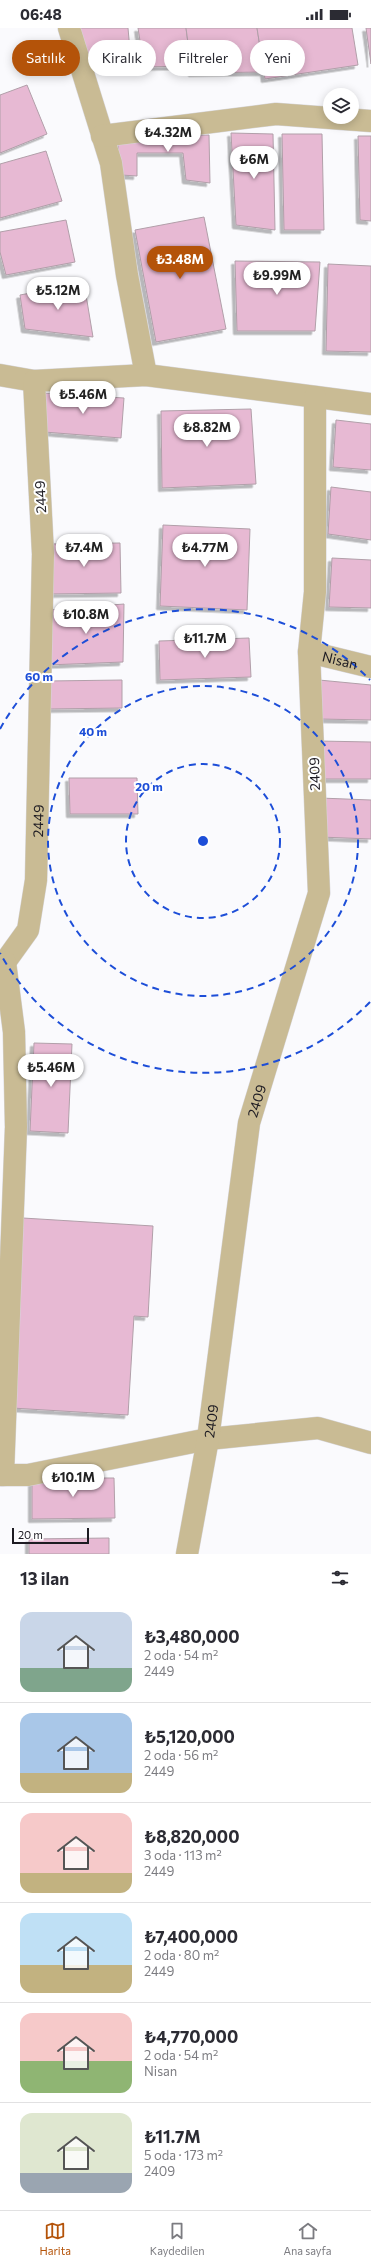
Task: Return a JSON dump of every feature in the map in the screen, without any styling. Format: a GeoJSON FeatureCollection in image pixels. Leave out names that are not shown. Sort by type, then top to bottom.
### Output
{"type":"FeatureCollection","features":[{"type":"Feature","properties":{"kind":"street"},"geometry":{"type":"LineString","coordinates":[[69,28],[111,163],[127,275],[146,375]]}},
{"type":"Feature","properties":{"kind":"street"},"geometry":{"type":"LineString","coordinates":[[102,136],[276,114],[371,122]]}},
{"type":"Feature","properties":{"kind":"street"},"geometry":{"type":"LineString","coordinates":[[0,375],[34,381],[146,375],[371,404]]}},
{"type":"Feature","properties":{"kind":"street","name":"2449"},"geometry":{"type":"LineString","coordinates":[[2,964],[28,930],[36,880],[43,554],[34,381]]}},
{"type":"Feature","properties":{"kind":"street","name":"2409"},"geometry":{"type":"LineString","coordinates":[[187,1554],[208,1439],[249,1123],[318,893],[309,652],[315,592],[315,397]]}},
{"type":"Feature","properties":{"kind":"street","name":"Nisan"},"geometry":{"type":"LineString","coordinates":[[309,652],[371,667]]}},
{"type":"Feature","properties":{"kind":"street"},"geometry":{"type":"LineString","coordinates":[[2,964],[14,1032],[16,1127],[1,1475],[28,1475],[208,1439],[318,1428],[371,1443]]}},
{"type":"Feature","properties":{"kind":"building"},"geometry":{"type":"Polygon","coordinates":[[[77,28],[128,28],[129,40],[88,40],[88,66],[77,28]]]}},
{"type":"Feature","properties":{"kind":"building"},"geometry":{"type":"Polygon","coordinates":[[[138,28],[186,28],[188,40],[164,40],[164,67],[156,67],[156,40],[140,40],[138,28]]]}},
{"type":"Feature","properties":{"kind":"building"},"geometry":{"type":"Polygon","coordinates":[[[186,28],[257,28],[259,40],[250,40],[250,72],[242,72],[242,40],[188,40],[186,28]]]}},
{"type":"Feature","properties":{"kind":"building"},"geometry":{"type":"Polygon","coordinates":[[[257,28],[352,28],[358,65],[305,73],[305,40],[259,40],[257,28]]]}},
{"type":"Feature","properties":{"kind":"building"},"geometry":{"type":"Polygon","coordinates":[[[366,28],[371,28],[371,64],[366,28]]]}},
{"type":"Feature","properties":{"kind":"building"},"geometry":{"type":"Polygon","coordinates":[[[265,76],[285,76],[265,79],[265,76]]]}},
{"type":"Feature","properties":{"kind":"building"},"geometry":{"type":"Polygon","coordinates":[[[27,85],[47,134],[0,153],[0,95],[27,85]]]}},
{"type":"Feature","properties":{"kind":"building"},"geometry":{"type":"Polygon","coordinates":[[[231,133],[273,134],[275,230],[236,225],[231,133]]]}},
{"type":"Feature","properties":{"kind":"building"},"geometry":{"type":"Polygon","coordinates":[[[282,134],[322,134],[324,230],[284,230],[282,134]]]}},
{"type":"Feature","properties":{"kind":"building"},"geometry":{"type":"Polygon","coordinates":[[[209,135],[210,183],[186,180],[183,153],[137,153],[137,176],[121,175],[117,137],[209,135]]]}},
{"type":"Feature","properties":{"kind":"building"},"geometry":{"type":"Polygon","coordinates":[[[358,136],[371,136],[371,221],[360,220],[358,136]]]}},
{"type":"Feature","properties":{"kind":"building"},"geometry":{"type":"Polygon","coordinates":[[[46,151],[62,201],[0,218],[0,164],[46,151]]]}},
{"type":"Feature","properties":{"kind":"building"},"geometry":{"type":"Polygon","coordinates":[[[204,217],[226,329],[156,342],[135,230],[204,217]]]}},
{"type":"Feature","properties":{"kind":"building"},"geometry":{"type":"Polygon","coordinates":[[[66,220],[75,262],[6,275],[0,252],[0,232],[66,220]]]}},
{"type":"Feature","properties":{"kind":"building"},"geometry":{"type":"Polygon","coordinates":[[[235,261],[320,262],[315,331],[237,331],[235,261]]]}},
{"type":"Feature","properties":{"kind":"building"},"geometry":{"type":"Polygon","coordinates":[[[328,264],[371,266],[371,352],[326,351],[328,264]]]}},
{"type":"Feature","properties":{"kind":"building"},"geometry":{"type":"Polygon","coordinates":[[[84,283],[93,337],[25,329],[20,295],[84,283]]]}},
{"type":"Feature","properties":{"kind":"building"},"geometry":{"type":"Polygon","coordinates":[[[44,393],[124,398],[121,438],[44,432],[44,393]]]}},
{"type":"Feature","properties":{"kind":"building"},"geometry":{"type":"Polygon","coordinates":[[[251,409],[256,484],[162,488],[161,411],[251,409]]]}},
{"type":"Feature","properties":{"kind":"building"},"geometry":{"type":"Polygon","coordinates":[[[336,420],[371,424],[371,470],[333,467],[336,420]]]}},
{"type":"Feature","properties":{"kind":"building"},"geometry":{"type":"Polygon","coordinates":[[[331,487],[371,492],[371,540],[328,534],[331,487]]]}},
{"type":"Feature","properties":{"kind":"building"},"geometry":{"type":"Polygon","coordinates":[[[163,525],[250,529],[247,610],[160,606],[163,525]]]}},
{"type":"Feature","properties":{"kind":"building"},"geometry":{"type":"Polygon","coordinates":[[[120,543],[121,593],[49,594],[48,544],[120,543]]]}},
{"type":"Feature","properties":{"kind":"building"},"geometry":{"type":"Polygon","coordinates":[[[332,558],[371,560],[371,608],[329,607],[332,558]]]}},
{"type":"Feature","properties":{"kind":"building"},"geometry":{"type":"Polygon","coordinates":[[[124,604],[123,662],[47,665],[48,610],[124,604]]]}},
{"type":"Feature","properties":{"kind":"building"},"geometry":{"type":"Polygon","coordinates":[[[249,638],[251,677],[160,680],[159,641],[249,638]]]}},
{"type":"Feature","properties":{"kind":"building"},"geometry":{"type":"Polygon","coordinates":[[[122,680],[122,708],[49,709],[48,681],[122,680]]]}},
{"type":"Feature","properties":{"kind":"building"},"geometry":{"type":"Polygon","coordinates":[[[319,680],[371,685],[371,720],[319,719],[319,680]]]}},
{"type":"Feature","properties":{"kind":"building"},"geometry":{"type":"Polygon","coordinates":[[[319,741],[371,742],[371,779],[319,779],[319,741]]]}},
{"type":"Feature","properties":{"kind":"building"},"geometry":{"type":"Polygon","coordinates":[[[69,778],[137,778],[138,814],[70,814],[69,778]]]}},
{"type":"Feature","properties":{"kind":"building"},"geometry":{"type":"Polygon","coordinates":[[[320,798],[371,800],[371,839],[320,837],[320,798]]]}},
{"type":"Feature","properties":{"kind":"building"},"geometry":{"type":"Polygon","coordinates":[[[34,1043],[72,1044],[68,1133],[30,1131],[34,1043]]]}},
{"type":"Feature","properties":{"kind":"building"},"geometry":{"type":"Polygon","coordinates":[[[23,1218],[153,1226],[148,1317],[134,1316],[128,1415],[12,1408],[23,1218]]]}},
{"type":"Feature","properties":{"kind":"building"},"geometry":{"type":"Polygon","coordinates":[[[32,1478],[114,1478],[115,1518],[32,1519],[32,1478]]]}},
{"type":"Feature","properties":{"kind":"building"},"geometry":{"type":"Polygon","coordinates":[[[109,1538],[109,1554],[29,1554],[29,1539],[109,1538]]]}}]}
